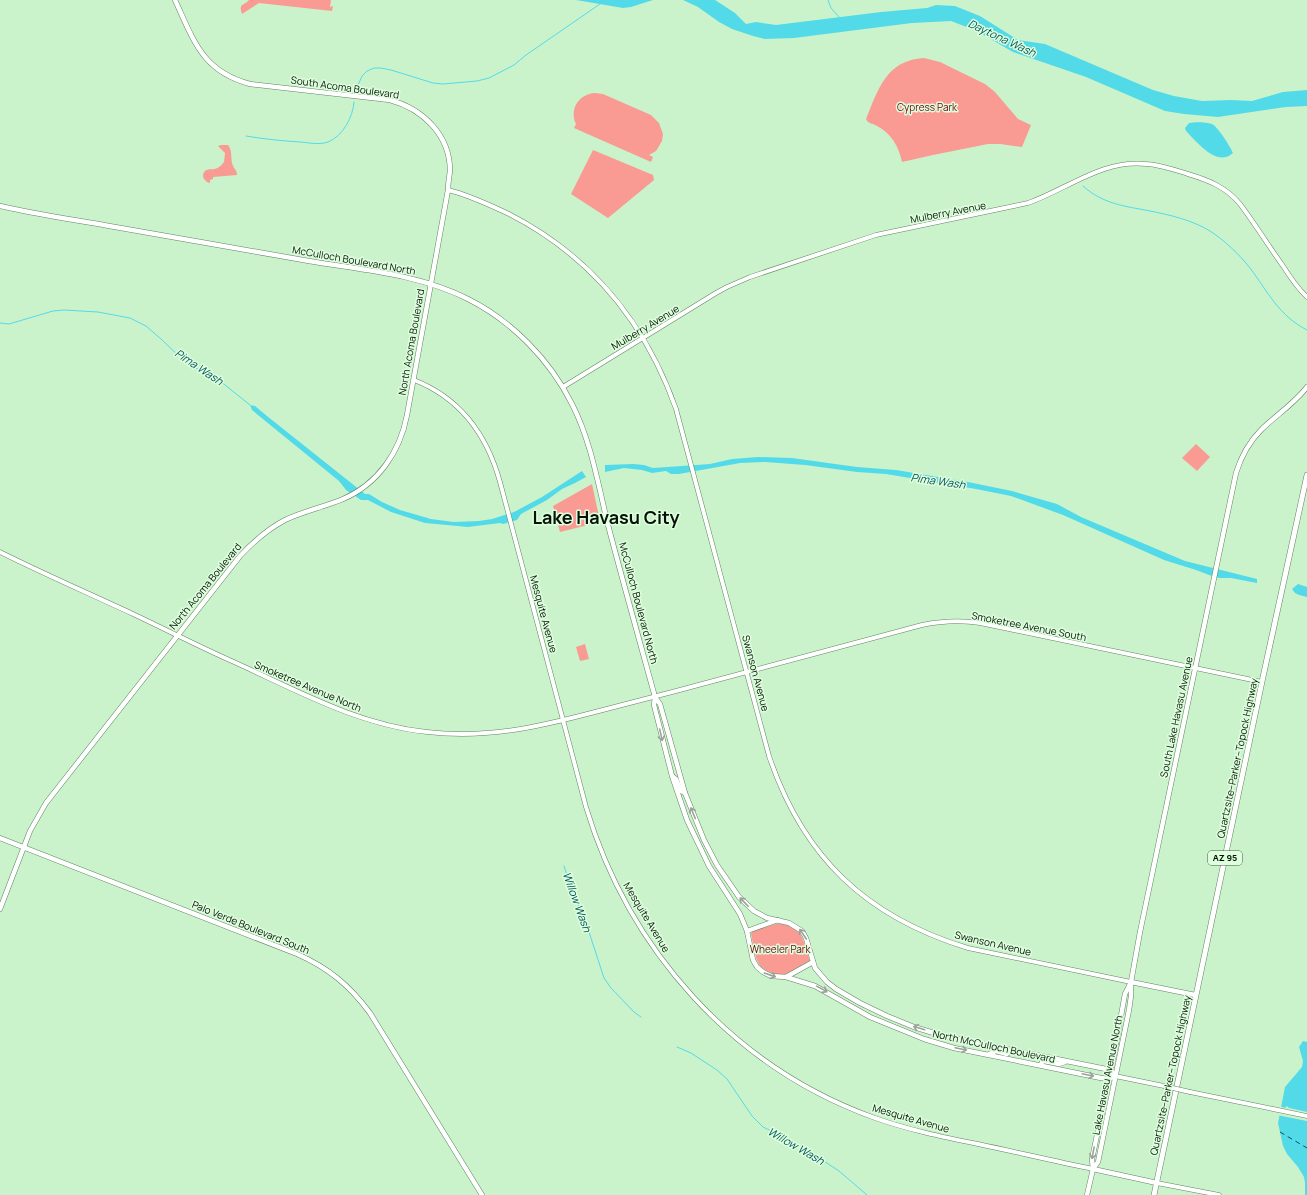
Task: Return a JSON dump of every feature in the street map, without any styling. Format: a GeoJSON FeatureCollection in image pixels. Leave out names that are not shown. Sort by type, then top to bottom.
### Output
{"type":"FeatureCollection","features":[{"type":"Feature","properties":{"kind":"highway","name":"Quartzsite–Parker–Topock Highway"},"geometry":{"type":"LineString","coordinates":[[1154,1195],[1306,477]]}},
{"type":"Feature","properties":{"kind":"main road","name":"South Acoma Boulevard"},"geometry":{"type":"LineString","coordinates":[[175,0],[195,44],[202,55],[218,70],[238,81],[250,84],[390,100],[405,105],[422,114],[431,123],[438,133],[446,150],[450,172],[431,284]]}},
{"type":"Feature","properties":{"kind":"main road","name":"McCulloch Boulevard North"},"geometry":{"type":"LineString","coordinates":[[0,206],[395,275],[431,284],[468,299],[497,316],[535,350],[563,387],[579,420],[586,438],[655,697]]}},
{"type":"Feature","properties":{"kind":"main road","name":"North Acoma Boulevard"},"geometry":{"type":"LineString","coordinates":[[0,909],[35,822],[46,803],[240,556],[262,535],[279,524],[296,515],[342,500],[362,488],[381,471],[389,461],[405,428],[431,284]]}},
{"type":"Feature","properties":{"kind":"main road","name":"South Lake Havasu Avenue"},"geometry":{"type":"LineString","coordinates":[[1110,1074],[1125,994],[1131,982],[1140,932],[1234,480],[1242,458],[1260,431],[1297,399],[1307,387]]}},
{"type":"Feature","properties":{"kind":"main road"},"geometry":{"type":"LineString","coordinates":[[655,697],[660,704],[685,793],[704,840],[717,865],[732,888],[746,905],[767,918],[789,923],[802,931],[807,941],[813,962],[786,977],[771,976],[757,967],[753,960],[748,931],[738,910],[717,879],[702,852],[681,806],[654,705],[655,697]]}},
{"type":"Feature","properties":{"kind":"main road"},"geometry":{"type":"LineString","coordinates":[[672,776],[676,779],[681,791],[685,793]]}},
{"type":"Feature","properties":{"kind":"main road","name":"Palo Verde Boulevard South"},"geometry":{"type":"LineString","coordinates":[[0,838],[297,954],[320,965],[338,978],[353,991],[370,1013],[482,1195]]}},
{"type":"Feature","properties":{"kind":"main road"},"geometry":{"type":"LineString","coordinates":[[748,931],[778,920]]}},
{"type":"Feature","properties":{"kind":"main road","name":"North McCulloch Boulevard"},"geometry":{"type":"LineString","coordinates":[[813,962],[822,977],[836,989],[887,1016],[914,1027],[947,1037],[1066,1062],[1110,1074]]}},
{"type":"Feature","properties":{"kind":"main road","name":"North McCulloch Boulevard"},"geometry":{"type":"LineString","coordinates":[[786,977],[815,986],[870,1017],[924,1039],[954,1048],[1041,1066],[1110,1074]]}},
{"type":"Feature","properties":{"kind":"main road","name":"Swanson Avenue"},"geometry":{"type":"LineString","coordinates":[[1131,982],[1195,996]]}},
{"type":"Feature","properties":{"kind":"main road","name":"Lake Havasu Avenue North"},"geometry":{"type":"LineString","coordinates":[[1092,1169],[1098,1162],[1129,1010],[1131,982]]}},
{"type":"Feature","properties":{"kind":"main road"},"geometry":{"type":"LineString","coordinates":[[988,1055],[996,1052],[1007,1054],[1011,1050]]}},
{"type":"Feature","properties":{"kind":"main road"},"geometry":{"type":"LineString","coordinates":[[1041,1066],[1042,1062],[1044,1061],[1060,1064],[1066,1062]]}},
{"type":"Feature","properties":{"kind":"main road"},"geometry":{"type":"LineString","coordinates":[[1110,1074],[1115,1076]]}},
{"type":"Feature","properties":{"kind":"main road","name":"Lake Havasu Avenue North"},"geometry":{"type":"LineString","coordinates":[[1087,1195],[1092,1169],[1092,1159],[1110,1074]]}},
{"type":"Feature","properties":{"kind":"main road","name":"Mesquite Avenue"},"geometry":{"type":"LineString","coordinates":[[1092,1169],[1157,1183]]}},
{"type":"Feature","properties":{"kind":"street","name":"Mulberry Avenue"},"geometry":{"type":"LineString","coordinates":[[563,387],[727,287],[750,277],[876,235],[1028,203],[1045,197],[1096,171],[1129,163],[1163,166],[1208,180],[1225,190],[1239,204],[1295,284],[1307,297]]}},
{"type":"Feature","properties":{"kind":"street","name":"Swanson Avenue"},"geometry":{"type":"LineString","coordinates":[[448,190],[457,192],[502,211],[532,227],[560,246],[586,268],[606,288],[631,319],[643,337],[657,362],[671,393],[769,756],[777,779],[798,822],[827,861],[843,878],[881,909],[901,921],[945,941],[968,948],[1131,982]]}},
{"type":"Feature","properties":{"kind":"street","name":"Mesquite Avenue"},"geometry":{"type":"LineString","coordinates":[[414,380],[436,391],[459,409],[478,432],[492,458],[500,482],[586,807],[596,836],[611,873],[627,905],[650,944],[678,980],[705,1009],[734,1036],[759,1056],[798,1082],[840,1103],[875,1118],[929,1134],[1092,1169]]}},
{"type":"Feature","properties":{"kind":"street","name":"Smoketree Avenue North"},"geometry":{"type":"LineString","coordinates":[[0,552],[177,636],[331,706],[365,719],[403,728],[448,734],[494,733],[522,730],[655,697]]}},
{"type":"Feature","properties":{"kind":"street","name":"Smoketree Avenue South"},"geometry":{"type":"LineString","coordinates":[[655,697],[922,625],[957,621],[980,623],[1262,682]]}},
{"type":"Feature","properties":{"kind":"street"},"geometry":{"type":"LineString","coordinates":[[1115,1076],[1307,1116]]}},
{"type":"Feature","properties":{"kind":"street","name":"Mesquite Avenue"},"geometry":{"type":"LineString","coordinates":[[1157,1183],[1219,1195]]}},
{"type":"Feature","properties":{"kind":"green space"},"geometry":{"type":"Polygon","coordinates":[[[249,0],[331,0],[330,7],[333,6],[332,11],[259,3],[242,14],[241,6],[249,0]]]}},
{"type":"Feature","properties":{"kind":"green space","name":"Cypress Park"},"geometry":{"type":"Polygon","coordinates":[[[924,58],[940,62],[985,84],[995,92],[1018,119],[1031,125],[1022,147],[988,144],[902,162],[894,141],[886,132],[869,123],[866,119],[885,78],[901,64],[911,60],[924,58]]]}},
{"type":"Feature","properties":{"kind":"green space"},"geometry":{"type":"Polygon","coordinates":[[[595,93],[603,94],[651,115],[659,123],[663,134],[662,141],[656,151],[649,155],[653,157],[651,162],[574,128],[576,124],[574,113],[577,103],[584,96],[595,93]]]}},
{"type":"Feature","properties":{"kind":"green space"},"geometry":{"type":"Polygon","coordinates":[[[228,145],[230,147],[232,163],[237,175],[213,177],[213,179],[210,180],[210,183],[205,180],[203,175],[205,171],[216,169],[224,162],[225,153],[218,146],[228,145]]]}},
{"type":"Feature","properties":{"kind":"green space"},"geometry":{"type":"Polygon","coordinates":[[[593,150],[653,175],[654,180],[608,218],[571,194],[593,150]]]}},
{"type":"Feature","properties":{"kind":"green space"},"geometry":{"type":"Polygon","coordinates":[[[1196,444],[1210,457],[1197,471],[1182,458],[1196,444]]]}},
{"type":"Feature","properties":{"kind":"green space"},"geometry":{"type":"Polygon","coordinates":[[[592,484],[600,521],[560,532],[553,506],[592,484]]]}},
{"type":"Feature","properties":{"kind":"green space"},"geometry":{"type":"Polygon","coordinates":[[[585,644],[589,659],[580,661],[576,647],[585,644]]]}},
{"type":"Feature","properties":{"kind":"green space","name":"Wheeler Park"},"geometry":{"type":"Polygon","coordinates":[[[776,924],[792,926],[797,930],[803,940],[810,961],[809,963],[784,975],[767,971],[760,966],[756,958],[751,934],[753,930],[776,924]]]}},
{"type":"Feature","properties":{"kind":"water"},"geometry":{"type":"Polygon","coordinates":[[[576,0],[653,0],[623,8],[576,0]]]}},
{"type":"Feature","properties":{"kind":"water","name":"Daytona Wash"},"geometry":{"type":"Polygon","coordinates":[[[683,0],[715,0],[735,13],[746,24],[756,22],[776,25],[927,8],[936,5],[955,6],[980,16],[1018,40],[1045,44],[1153,90],[1174,96],[1202,101],[1252,101],[1283,92],[1307,90],[1307,106],[1286,107],[1218,117],[1165,111],[1086,77],[1013,52],[977,31],[951,21],[912,23],[794,38],[765,39],[732,29],[698,7],[683,0]]]}},
{"type":"Feature","properties":{"kind":"water"},"geometry":{"type":"Polygon","coordinates":[[[1200,122],[1215,126],[1233,153],[1227,157],[1220,157],[1207,151],[1186,131],[1185,128],[1189,123],[1200,122]]]}},
{"type":"Feature","properties":{"kind":"water"},"geometry":{"type":"Polygon","coordinates":[[[250,405],[255,406],[365,494],[369,494],[400,510],[431,519],[454,522],[492,519],[514,512],[542,497],[582,471],[586,477],[562,489],[547,500],[521,514],[517,520],[503,524],[500,523],[468,527],[425,523],[391,512],[368,500],[361,500],[346,490],[339,481],[252,410],[250,405]]]}},
{"type":"Feature","properties":{"kind":"water"},"geometry":{"type":"Polygon","coordinates":[[[758,457],[792,458],[857,467],[896,470],[1012,491],[1057,504],[1081,517],[1185,561],[1257,579],[1257,583],[1231,578],[1219,578],[1164,560],[1063,515],[1011,496],[976,489],[886,474],[765,462],[740,463],[679,474],[671,474],[666,471],[652,473],[624,468],[605,472],[605,465],[633,464],[653,468],[710,464],[732,459],[758,457]]]}},
{"type":"Feature","properties":{"kind":"water"},"geometry":{"type":"Polygon","coordinates":[[[1298,584],[1307,587],[1307,597],[1295,593],[1292,589],[1298,584]]]}},
{"type":"Feature","properties":{"kind":"water"},"geometry":{"type":"Polygon","coordinates":[[[1303,1041],[1307,1042],[1307,1195],[1305,1195],[1304,1177],[1283,1146],[1278,1123],[1285,1087],[1302,1067],[1303,1061],[1299,1047],[1303,1041]]]}},
{"type":"Feature","properties":{"kind":"pier"},"geometry":{"type":"Polygon","coordinates":[[[1279,1106],[1285,1108],[1287,1106],[1289,1108],[1307,1112],[1307,1121],[1277,1115],[1279,1106]]]}},
{"type":"Feature","properties":{"kind":"waterway"},"geometry":{"type":"LineString","coordinates":[[828,0],[831,8],[840,18]]}},
{"type":"Feature","properties":{"kind":"waterway"},"geometry":{"type":"LineString","coordinates":[[356,90],[362,76],[367,71],[374,68],[391,70],[433,83],[443,84],[477,81],[489,78],[514,65],[526,55],[600,4]]}},
{"type":"Feature","properties":{"kind":"waterway"},"geometry":{"type":"LineString","coordinates":[[246,136],[314,144],[328,142],[343,131],[352,114],[354,102]]}},
{"type":"Feature","properties":{"kind":"waterway"},"geometry":{"type":"LineString","coordinates":[[1083,186],[1106,201],[1181,218],[1210,231],[1242,258],[1281,311],[1307,330]]}},
{"type":"Feature","properties":{"kind":"waterway","name":"Pima Wash"},"geometry":{"type":"LineString","coordinates":[[0,323],[9,324],[53,311],[64,310],[98,312],[130,318],[146,326],[180,357],[196,368],[215,377],[250,405]]}},
{"type":"Feature","properties":{"kind":"waterway","name":"Willow Wash"},"geometry":{"type":"LineString","coordinates":[[564,866],[572,891],[589,932],[604,978],[611,988],[634,1012],[641,1017]]}},
{"type":"Feature","properties":{"kind":"waterway","name":"Willow Wash"},"geometry":{"type":"LineString","coordinates":[[677,1047],[691,1053],[717,1070],[727,1079],[752,1116],[763,1127],[790,1140],[813,1154],[839,1171],[867,1195]]}},
{"type":"Feature","properties":{"kind":"ferry route"},"geometry":{"type":"LineString","coordinates":[[1280,1132],[1307,1148]]}},
{"type":"Feature","properties":{"kind":"district","name":"Lake Havasu City"},"geometry":{"type":"Point","coordinates":[606,518]}}]}
